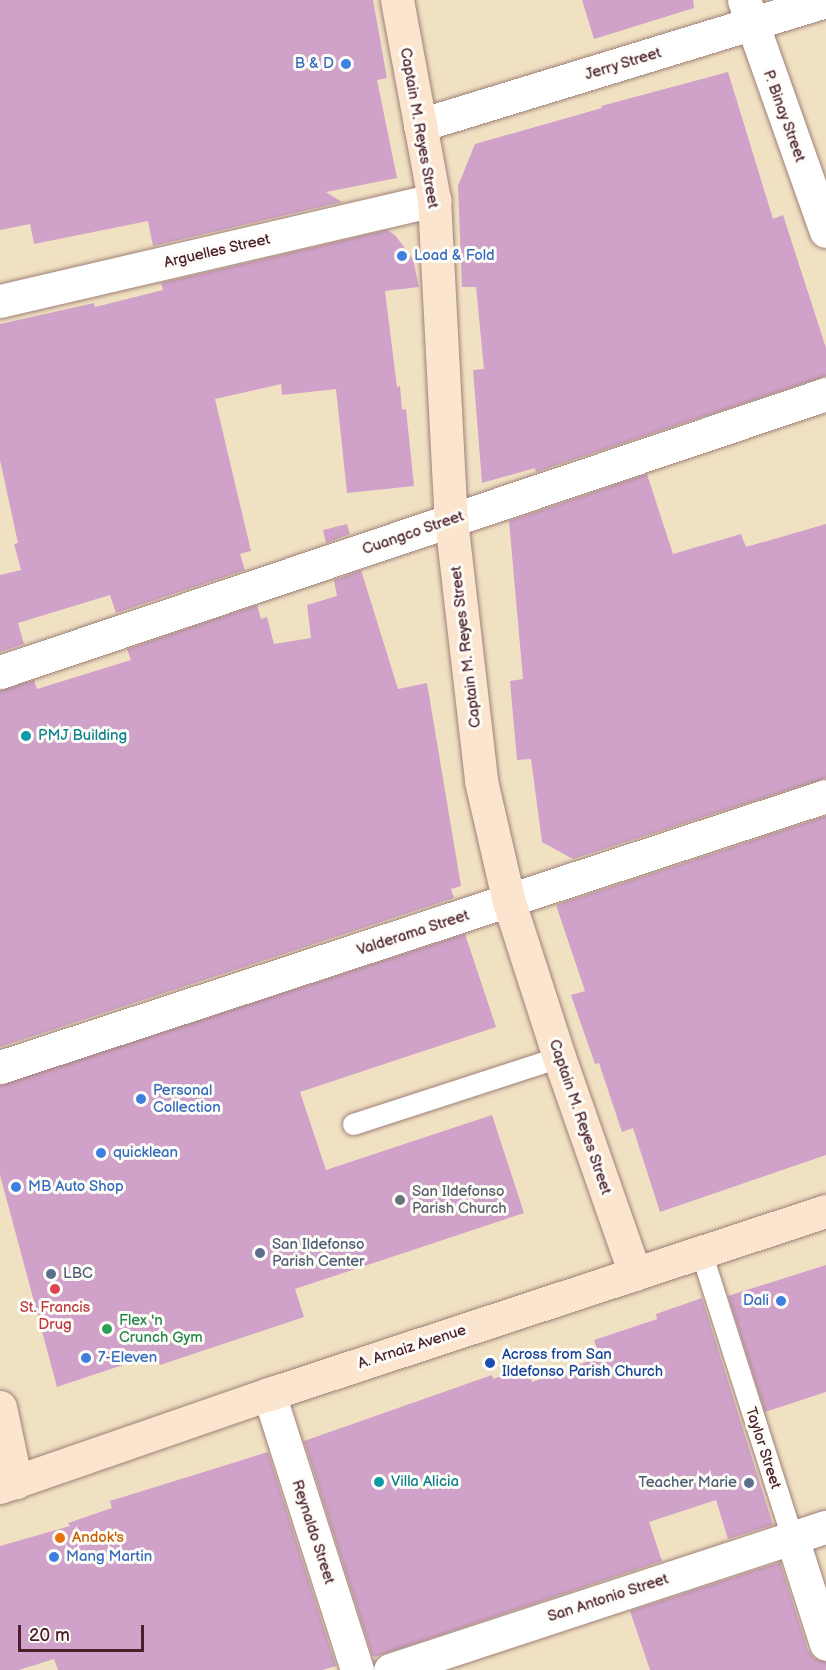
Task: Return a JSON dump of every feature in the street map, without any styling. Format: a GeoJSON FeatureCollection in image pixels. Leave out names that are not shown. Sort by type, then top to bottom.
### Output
{"type":"FeatureCollection","features":[{"type":"Feature","properties":{"kind":"street","name":"Captain M. Reyes Street"},"geometry":{"type":"LineString","coordinates":[[397,0],[434,200],[451,520],[481,782],[509,902],[559,1057],[635,1274]]}},
{"type":"Feature","properties":{"kind":"street","name":"Jerry Street"},"geometry":{"type":"LineString","coordinates":[[420,125],[748,12],[826,1]]}},
{"type":"Feature","properties":{"kind":"street","name":"P. Binay Street"},"geometry":{"type":"LineString","coordinates":[[748,12],[826,231]]}},
{"type":"Feature","properties":{"kind":"street","name":"Arguelles Street"},"geometry":{"type":"LineString","coordinates":[[0,301],[434,200]]}},
{"type":"Feature","properties":{"kind":"street","name":"Cuangco Street"},"geometry":{"type":"LineString","coordinates":[[0,672],[826,394]]}},
{"type":"Feature","properties":{"kind":"street","name":"Valderama Street"},"geometry":{"type":"LineString","coordinates":[[0,1067],[509,902],[826,796]]}},
{"type":"Feature","properties":{"kind":"street","name":"A. Arnaiz Avenue"},"geometry":{"type":"LineString","coordinates":[[8,1485],[269,1394],[826,1211]]}},
{"type":"Feature","properties":{"kind":"street","name":"Reynaldo Street"},"geometry":{"type":"LineString","coordinates":[[269,1394],[357,1670]]}},
{"type":"Feature","properties":{"kind":"street"},"geometry":{"type":"LineString","coordinates":[[0,1407],[8,1485]]}},
{"type":"Feature","properties":{"kind":"street","name":"San Antonio Street"},"geometry":{"type":"LineString","coordinates":[[390,1670],[826,1527]]}},
{"type":"Feature","properties":{"kind":"street","name":"Taylor Street"},"geometry":{"type":"LineString","coordinates":[[792,1538],[826,1644]]}},
{"type":"Feature","properties":{"kind":"lane"},"geometry":{"type":"LineString","coordinates":[[353,1124],[559,1057]]}},
{"type":"Feature","properties":{"kind":"lane","name":"Taylor Street"},"geometry":{"type":"LineString","coordinates":[[701,1252],[792,1538]]}},
{"type":"Feature","properties":{"kind":"building"},"geometry":{"type":"Polygon","coordinates":[[[0,0],[373,0],[387,78],[377,80],[397,178],[326,192],[342,202],[153,246],[148,221],[34,244],[30,224],[0,230],[0,0]]]}},
{"type":"Feature","properties":{"kind":"building"},"geometry":{"type":"Polygon","coordinates":[[[582,0],[693,0],[694,8],[594,39],[582,0]]]}},
{"type":"Feature","properties":{"kind":"building"},"geometry":{"type":"Polygon","coordinates":[[[728,72],[773,219],[783,215],[826,348],[826,376],[536,472],[535,468],[482,483],[473,370],[484,369],[476,287],[462,287],[458,186],[475,144],[602,108],[601,106],[728,72]]]}},
{"type":"Feature","properties":{"kind":"building"},"geometry":{"type":"Polygon","coordinates":[[[387,230],[395,235],[413,259],[419,287],[385,291],[397,387],[400,386],[402,410],[406,409],[414,486],[347,493],[336,389],[282,395],[281,384],[215,399],[251,551],[240,554],[245,570],[116,613],[110,595],[18,623],[24,644],[0,652],[0,575],[21,570],[14,544],[18,543],[0,460],[0,324],[94,303],[95,307],[163,290],[161,283],[387,230]]]}},
{"type":"Feature","properties":{"kind":"building"},"geometry":{"type":"Polygon","coordinates":[[[647,474],[673,554],[741,534],[746,547],[826,524],[826,778],[573,859],[542,842],[531,759],[517,760],[510,681],[523,679],[509,521],[647,474]]]}},
{"type":"Feature","properties":{"kind":"building"},"geometry":{"type":"Polygon","coordinates":[[[347,524],[350,534],[326,543],[323,530],[347,524]]]}},
{"type":"Feature","properties":{"kind":"building"},"geometry":{"type":"Polygon","coordinates":[[[361,570],[398,689],[427,683],[461,886],[451,889],[454,898],[0,1047],[0,690],[34,680],[37,689],[131,660],[127,649],[257,605],[261,619],[267,617],[274,644],[311,638],[307,605],[337,596],[334,580],[361,570]]]}},
{"type":"Feature","properties":{"kind":"building"},"geometry":{"type":"Polygon","coordinates":[[[826,816],[826,1155],[660,1212],[633,1128],[622,1132],[599,1063],[595,1064],[571,995],[585,991],[556,905],[826,816]]]}},
{"type":"Feature","properties":{"kind":"building"},"geometry":{"type":"Polygon","coordinates":[[[465,934],[496,1027],[300,1092],[326,1170],[492,1115],[524,1213],[295,1289],[304,1317],[160,1365],[156,1354],[57,1387],[0,1175],[0,1085],[465,934]]]}},
{"type":"Feature","properties":{"kind":"building"},"geometry":{"type":"Polygon","coordinates":[[[826,1265],[826,1392],[765,1412],[728,1296],[826,1265]]]}},
{"type":"Feature","properties":{"kind":"building"},"geometry":{"type":"Polygon","coordinates":[[[702,1298],[773,1525],[728,1539],[716,1500],[649,1522],[662,1561],[375,1657],[372,1655],[304,1441],[492,1375],[493,1379],[526,1367],[532,1382],[600,1357],[594,1340],[657,1319],[656,1314],[702,1298]]]}},
{"type":"Feature","properties":{"kind":"building"},"geometry":{"type":"Polygon","coordinates":[[[268,1452],[336,1666],[322,1670],[58,1670],[54,1659],[19,1670],[0,1670],[0,1546],[70,1526],[68,1523],[112,1508],[110,1501],[268,1452]]]}},
{"type":"Feature","properties":{"kind":"building"},"geometry":{"type":"Polygon","coordinates":[[[780,1562],[808,1650],[814,1658],[826,1662],[826,1670],[650,1670],[630,1611],[780,1562]]]}},
{"type":"Feature","properties":{"kind":"place","name":"B & D"},"geometry":{"type":"Point","coordinates":[346,64]}},
{"type":"Feature","properties":{"kind":"place","name":"Load & Fold"},"geometry":{"type":"Point","coordinates":[402,256]}},
{"type":"Feature","properties":{"kind":"place","name":"PMJ Building"},"geometry":{"type":"Point","coordinates":[26,736]}},
{"type":"Feature","properties":{"kind":"place","name":"Personal Collection"},"geometry":{"type":"Point","coordinates":[141,1099]}},
{"type":"Feature","properties":{"kind":"place","name":"quicklean"},"geometry":{"type":"Point","coordinates":[101,1153]}},
{"type":"Feature","properties":{"kind":"place","name":"MB Auto Shop"},"geometry":{"type":"Point","coordinates":[16,1187]}},
{"type":"Feature","properties":{"kind":"place","name":"San Ildefonso Parish Church"},"geometry":{"type":"Point","coordinates":[400,1200]}},
{"type":"Feature","properties":{"kind":"place","name":"San Ildefonso Parish Center"},"geometry":{"type":"Point","coordinates":[260,1253]}},
{"type":"Feature","properties":{"kind":"place","name":"LBC"},"geometry":{"type":"Point","coordinates":[51,1274]}},
{"type":"Feature","properties":{"kind":"place","name":"St. Francis Drug"},"geometry":{"type":"Point","coordinates":[55,1289]}},
{"type":"Feature","properties":{"kind":"place","name":"Dali"},"geometry":{"type":"Point","coordinates":[781,1301]}},
{"type":"Feature","properties":{"kind":"place","name":"Flex 'n Crunch Gym"},"geometry":{"type":"Point","coordinates":[107,1329]}},
{"type":"Feature","properties":{"kind":"place","name":"7-Eleven"},"geometry":{"type":"Point","coordinates":[86,1358]}},
{"type":"Feature","properties":{"kind":"place","name":"Across from San Ildefonso Parish Church"},"geometry":{"type":"Point","coordinates":[490,1363]}},
{"type":"Feature","properties":{"kind":"place","name":"Villa Alicia"},"geometry":{"type":"Point","coordinates":[379,1482]}},
{"type":"Feature","properties":{"kind":"place","name":"Teacher Marie"},"geometry":{"type":"Point","coordinates":[749,1483]}},
{"type":"Feature","properties":{"kind":"place","name":"Andok's"},"geometry":{"type":"Point","coordinates":[60,1538]}},
{"type":"Feature","properties":{"kind":"place","name":"Mang Martin"},"geometry":{"type":"Point","coordinates":[54,1557]}}]}
